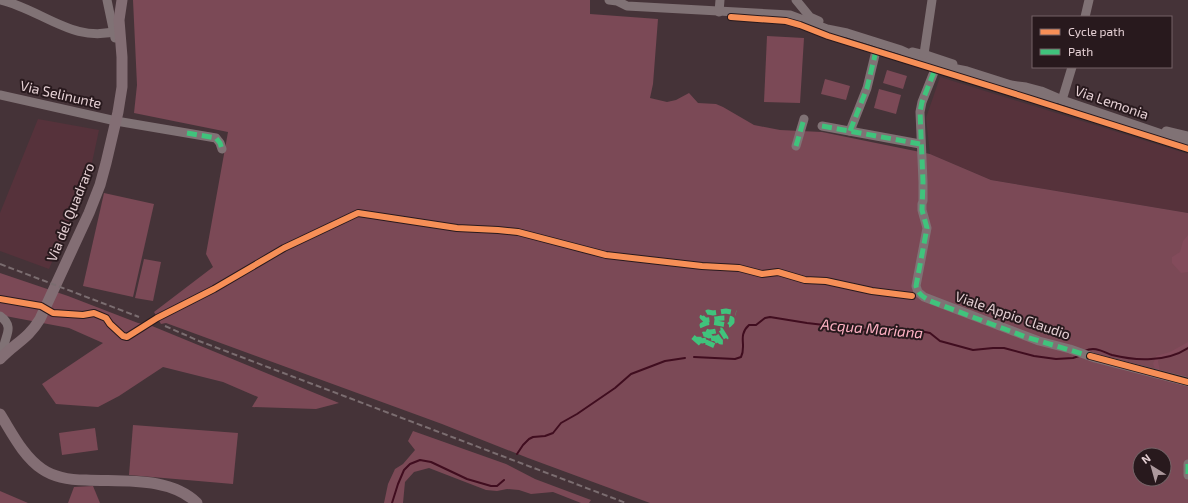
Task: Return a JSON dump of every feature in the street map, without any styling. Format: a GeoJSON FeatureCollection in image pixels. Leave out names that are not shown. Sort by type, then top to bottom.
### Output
{"type":"FeatureCollection","features":[{"type":"Feature","properties":{"kind":"main road","name":"Via del Quadraro"},"geometry":{"type":"LineString","coordinates":[[2,357],[27,337],[36,327],[63,271],[100,185],[116,121],[122,87],[122,57],[115,0]]}},
{"type":"Feature","properties":{"kind":"main road","name":"Via del Quadraro"},"geometry":{"type":"LineString","coordinates":[[118,27],[122,0]]}},
{"type":"Feature","properties":{"kind":"main road"},"geometry":{"type":"LineString","coordinates":[[0,414],[27,454],[36,464],[49,473],[75,480],[160,484],[180,491],[196,503]]}},
{"type":"Feature","properties":{"kind":"street"},"geometry":{"type":"LineString","coordinates":[[1,0],[81,33],[106,33],[118,27]]}},
{"type":"Feature","properties":{"kind":"street","name":"Via del Quadraro"},"geometry":{"type":"LineString","coordinates":[[107,0],[118,27]]}},
{"type":"Feature","properties":{"kind":"street","name":"Via Lemonia"},"geometry":{"type":"LineString","coordinates":[[614,0],[627,6],[748,14],[790,15],[827,29],[847,33],[901,50],[924,54],[933,65]]}},
{"type":"Feature","properties":{"kind":"street"},"geometry":{"type":"LineString","coordinates":[[694,10],[695,0]]}},
{"type":"Feature","properties":{"kind":"street"},"geometry":{"type":"LineString","coordinates":[[719,12],[720,0]]}},
{"type":"Feature","properties":{"kind":"street"},"geometry":{"type":"LineString","coordinates":[[790,15],[795,8],[796,0],[804,0]]}},
{"type":"Feature","properties":{"kind":"street","name":"Via Lemonia"},"geometry":{"type":"LineString","coordinates":[[796,0],[812,18],[837,27],[847,33]]}},
{"type":"Feature","properties":{"kind":"street"},"geometry":{"type":"LineString","coordinates":[[924,54],[932,0]]}},
{"type":"Feature","properties":{"kind":"street"},"geometry":{"type":"LineString","coordinates":[[1085,16],[1089,0]]}},
{"type":"Feature","properties":{"kind":"street","name":"Via Lemonia"},"geometry":{"type":"LineString","coordinates":[[901,50],[933,65],[954,64],[967,71],[1010,85],[1021,92],[1032,96],[1048,100],[1062,100],[1188,143]]}},
{"type":"Feature","properties":{"kind":"street"},"geometry":{"type":"LineString","coordinates":[[850,131],[867,88],[876,51]]}},
{"type":"Feature","properties":{"kind":"street","name":"Viale Appio Claudio"},"geometry":{"type":"LineString","coordinates":[[933,65],[920,112],[920,144],[923,182],[922,210],[927,228],[916,286],[921,296],[930,301],[1026,337],[1188,382]]}},
{"type":"Feature","properties":{"kind":"street"},"geometry":{"type":"LineString","coordinates":[[1062,100],[1072,68]]}},
{"type":"Feature","properties":{"kind":"street","name":"Via Selinunte"},"geometry":{"type":"LineString","coordinates":[[0,95],[116,121],[216,138],[222,149]]}},
{"type":"Feature","properties":{"kind":"street"},"geometry":{"type":"LineString","coordinates":[[796,146],[804,119]]}},
{"type":"Feature","properties":{"kind":"street"},"geometry":{"type":"LineString","coordinates":[[822,126],[920,144]]}},
{"type":"Feature","properties":{"kind":"street","name":"Via Lemonia"},"geometry":{"type":"LineString","coordinates":[[1153,130],[1188,136]]}},
{"type":"Feature","properties":{"kind":"street"},"geometry":{"type":"LineString","coordinates":[[0,316],[5,320],[8,327],[8,335],[3,347],[2,357]]}},
{"type":"Feature","properties":{"kind":"street"},"geometry":{"type":"LineString","coordinates":[[1188,464],[1188,475]]}},
{"type":"Feature","properties":{"kind":"shaded area"},"geometry":{"type":"Polygon","coordinates":[[[133,0],[590,0],[590,14],[658,19],[653,84],[650,98],[667,102],[676,100],[689,93],[698,103],[716,104],[754,125],[780,130],[822,132],[930,154],[991,180],[1188,213],[1188,503],[650,503],[528,458],[442,424],[166,323],[161,324],[154,312],[213,267],[206,254],[228,132],[134,113],[137,85],[133,0]]]}},
{"type":"Feature","properties":{"kind":"shaded area"},"geometry":{"type":"Polygon","coordinates":[[[767,36],[804,38],[800,103],[764,102],[767,36]]]}},
{"type":"Feature","properties":{"kind":"shaded area"},"geometry":{"type":"Polygon","coordinates":[[[887,70],[907,76],[903,89],[883,83],[887,70]]]}},
{"type":"Feature","properties":{"kind":"shaded area"},"geometry":{"type":"Polygon","coordinates":[[[940,77],[1188,154],[1188,213],[991,180],[930,154],[926,118],[940,77]]]}},
{"type":"Feature","properties":{"kind":"shaded area"},"geometry":{"type":"Polygon","coordinates":[[[825,79],[850,86],[846,100],[821,94],[825,79]]]}},
{"type":"Feature","properties":{"kind":"shaded area"},"geometry":{"type":"Polygon","coordinates":[[[879,89],[901,95],[896,114],[874,108],[879,89]]]}},
{"type":"Feature","properties":{"kind":"shaded area"},"geometry":{"type":"Polygon","coordinates":[[[38,119],[99,130],[90,172],[49,269],[0,251],[0,213],[38,119]]]}},
{"type":"Feature","properties":{"kind":"shaded area"},"geometry":{"type":"Polygon","coordinates":[[[104,193],[154,204],[133,297],[83,286],[104,193]]]}},
{"type":"Feature","properties":{"kind":"shaded area"},"geometry":{"type":"Polygon","coordinates":[[[1188,235],[1188,272],[1181,273],[1172,263],[1172,257],[1180,252],[1183,241],[1188,235]]]}},
{"type":"Feature","properties":{"kind":"shaded area"},"geometry":{"type":"Polygon","coordinates":[[[144,259],[161,262],[153,301],[135,298],[144,259]]]}},
{"type":"Feature","properties":{"kind":"shaded area"},"geometry":{"type":"Polygon","coordinates":[[[0,273],[68,296],[138,323],[152,326],[339,403],[316,409],[252,407],[258,397],[223,382],[163,367],[119,396],[98,407],[56,404],[42,384],[103,343],[69,328],[0,315],[0,273]]]}},
{"type":"Feature","properties":{"kind":"shaded area"},"geometry":{"type":"Polygon","coordinates":[[[1188,342],[1188,346],[1181,350],[1161,357],[1158,361],[1160,371],[1159,372],[1155,369],[1153,364],[1156,356],[1170,352],[1188,342]]]}},
{"type":"Feature","properties":{"kind":"shaded area"},"geometry":{"type":"Polygon","coordinates":[[[133,425],[238,433],[233,484],[129,475],[133,425]]]}},
{"type":"Feature","properties":{"kind":"shaded area"},"geometry":{"type":"Polygon","coordinates":[[[95,428],[98,450],[62,455],[59,433],[95,428]]]}},
{"type":"Feature","properties":{"kind":"shaded area"},"geometry":{"type":"Polygon","coordinates":[[[413,431],[506,464],[535,479],[591,500],[589,503],[581,503],[553,492],[531,494],[519,490],[486,490],[429,468],[414,472],[405,482],[403,503],[384,503],[388,484],[395,469],[403,464],[415,450],[408,441],[413,431]]]}},
{"type":"Feature","properties":{"kind":"shaded area"},"geometry":{"type":"Polygon","coordinates":[[[93,486],[100,503],[68,503],[74,487],[93,486]]]}},
{"type":"Feature","properties":{"kind":"shaded area"},"geometry":{"type":"Polygon","coordinates":[[[0,491],[28,503],[0,503],[0,491]]]}},
{"type":"Feature","properties":{"kind":"waterway","name":"Acqua Mariana"},"geometry":{"type":"LineString","coordinates":[[694,357],[735,359],[741,357],[743,353],[743,337],[745,329],[749,325],[756,325],[765,318],[770,317],[867,330],[925,332],[930,333],[940,341],[973,350],[1004,348],[1034,356],[1056,359],[1073,358],[1079,356]]}},
{"type":"Feature","properties":{"kind":"waterway","name":"Acqua Mariana"},"geometry":{"type":"LineString","coordinates":[[1085,351],[1096,349],[1121,357],[1151,359],[1171,356],[1188,348]]}},
{"type":"Feature","properties":{"kind":"waterway","name":"Acqua Mariana"},"geometry":{"type":"LineString","coordinates":[[517,454],[529,439],[553,433],[561,423],[615,388],[631,374],[665,361],[685,358]]}},
{"type":"Feature","properties":{"kind":"waterway","name":"Acqua Mariana"},"geometry":{"type":"LineString","coordinates":[[392,503],[404,470],[410,464],[420,460],[431,462],[467,479],[491,486],[497,486],[504,480]]}},
{"type":"Feature","properties":{"kind":"railway"},"geometry":{"type":"LineString","coordinates":[[0,264],[139,317]]}},
{"type":"Feature","properties":{"kind":"railway"},"geometry":{"type":"LineString","coordinates":[[165,326],[199,341],[626,503]]}},
{"type":"Feature","properties":{"kind":"marked path"},"geometry":{"type":"LineString","coordinates":[[850,131],[867,88],[876,51]]}},
{"type":"Feature","properties":{"kind":"marked path"},"geometry":{"type":"LineString","coordinates":[[934,72],[922,102],[920,112],[923,182],[922,210],[927,228],[916,286],[919,293],[930,301],[1026,337],[1093,357]]}},
{"type":"Feature","properties":{"kind":"marked path"},"geometry":{"type":"LineString","coordinates":[[796,146],[804,119]]}},
{"type":"Feature","properties":{"kind":"marked path"},"geometry":{"type":"LineString","coordinates":[[822,126],[920,144]]}},
{"type":"Feature","properties":{"kind":"marked path"},"geometry":{"type":"LineString","coordinates":[[187,133],[216,138],[222,149]]}},
{"type":"Feature","properties":{"kind":"marked path"},"geometry":{"type":"LineString","coordinates":[[693,337],[701,344],[706,342],[715,346],[718,342],[715,338],[702,341],[699,339],[699,336],[704,334],[709,336],[711,334],[716,335],[721,342],[723,342],[726,338],[721,330],[707,332],[702,325],[708,322],[729,325],[732,322],[732,319],[722,318],[705,320],[702,317],[708,312],[713,313],[726,311],[736,313]]}},
{"type":"Feature","properties":{"kind":"marked path"},"geometry":{"type":"LineString","coordinates":[[1188,464],[1188,475]]}},
{"type":"Feature","properties":{"kind":"cycle path"},"geometry":{"type":"LineString","coordinates":[[731,17],[786,21],[800,25],[828,36],[1188,149]]}},
{"type":"Feature","properties":{"kind":"cycle path"},"geometry":{"type":"LineString","coordinates":[[0,299],[41,306],[53,313],[83,315],[94,313],[106,318],[110,324],[123,336],[127,337],[157,318],[214,289],[284,248],[358,213],[457,228],[518,232],[606,255],[702,266],[739,268],[762,274],[778,272],[805,280],[826,281],[872,291],[912,296]]}},
{"type":"Feature","properties":{"kind":"cycle path"},"geometry":{"type":"LineString","coordinates":[[1090,356],[1188,382]]}}]}
